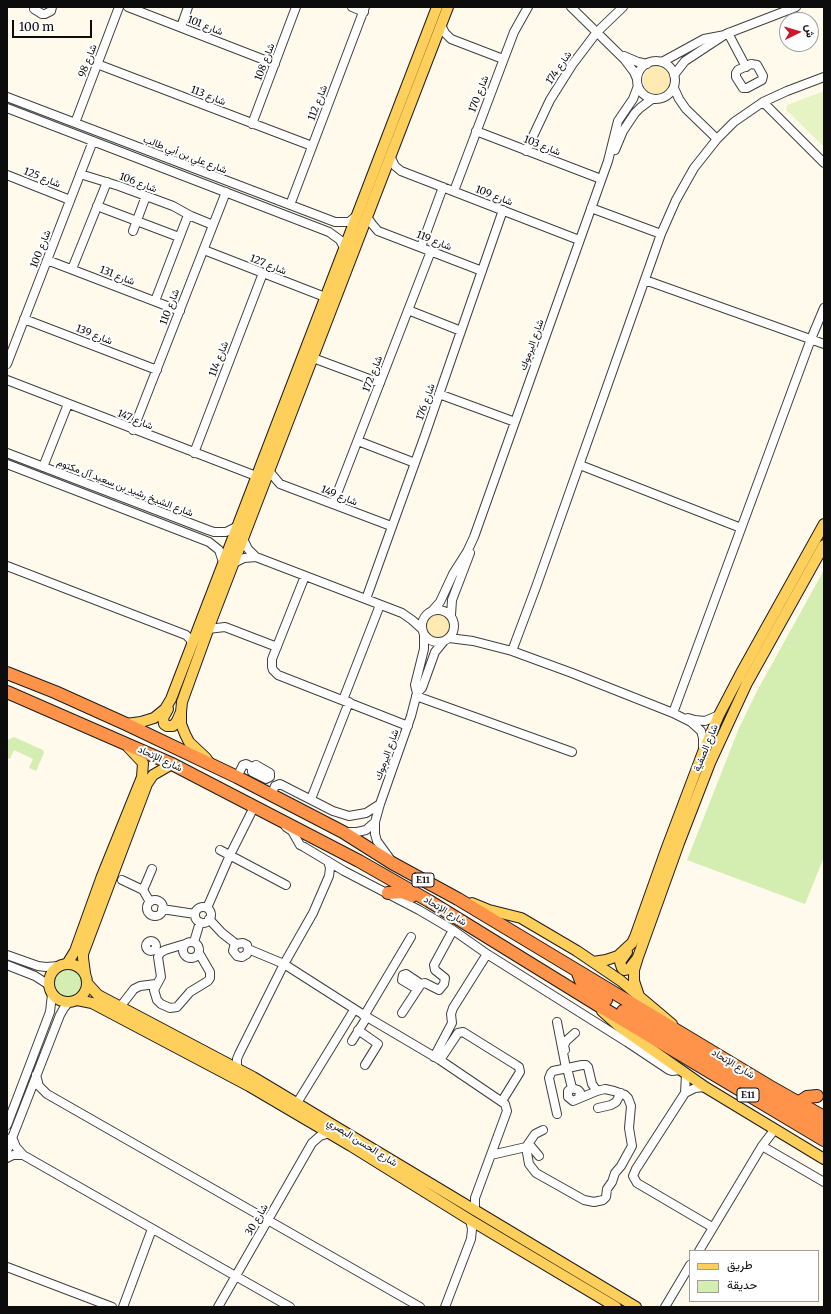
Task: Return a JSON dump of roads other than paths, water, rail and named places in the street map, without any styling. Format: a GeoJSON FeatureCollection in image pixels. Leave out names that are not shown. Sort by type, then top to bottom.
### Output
{"type":"FeatureCollection","features":[{"type":"Feature","properties":{"kind":"highway","name":"شارع الإتحاد"},"geometry":{"type":"LineString","coordinates":[[7,673],[55,692],[126,724],[211,766],[237,777],[343,832],[392,863],[458,899],[578,972],[824,1117]]}},
{"type":"Feature","properties":{"kind":"highway","name":"شارع الإتحاد"},"geometry":{"type":"LineString","coordinates":[[7,692],[172,764],[359,861],[429,901],[672,1050],[824,1140]]}},
{"type":"Feature","properties":{"kind":"highway"},"geometry":{"type":"LineString","coordinates":[[388,893],[402,892],[422,901],[429,901]]}},
{"type":"Feature","properties":{"kind":"highway"},"geometry":{"type":"LineString","coordinates":[[578,972],[581,981],[595,994],[824,1128]]}},
{"type":"Feature","properties":{"kind":"highway"},"geometry":{"type":"LineString","coordinates":[[798,1103],[807,1097],[817,1096]]}},
{"type":"Feature","properties":{"kind":"main road"},"geometry":{"type":"LineString","coordinates":[[437,7],[325,297],[324,315],[313,358],[262,471],[236,527],[192,637],[163,718],[164,724],[170,727],[178,721],[185,694],[208,629],[263,488],[262,471],[324,315],[360,236],[448,7]]}},
{"type":"Feature","properties":{"kind":"main road"},"geometry":{"type":"LineString","coordinates":[[376,165],[381,163],[385,166],[384,172]]}},
{"type":"Feature","properties":{"kind":"main road","name":"شارع الصفية"},"geometry":{"type":"LineString","coordinates":[[593,962],[600,962],[618,956],[632,943],[703,752],[719,715],[824,524]]}},
{"type":"Feature","properties":{"kind":"main road","name":"شارع الصفية"},"geometry":{"type":"LineString","coordinates":[[639,996],[634,981],[634,970],[638,957],[679,843],[722,736],[747,683],[824,545]]}},
{"type":"Feature","properties":{"kind":"main road"},"geometry":{"type":"LineString","coordinates":[[126,724],[149,720],[159,714],[169,703]]}},
{"type":"Feature","properties":{"kind":"main road"},"geometry":{"type":"LineString","coordinates":[[181,712],[181,724],[187,738],[206,758],[211,766]]}},
{"type":"Feature","properties":{"kind":"main road"},"geometry":{"type":"LineString","coordinates":[[122,741],[143,763],[142,776],[102,876],[75,951],[63,965],[51,974],[51,990],[60,1001],[73,1001],[85,993],[86,978],[83,965],[83,954],[147,784],[153,775],[172,764]]}},
{"type":"Feature","properties":{"kind":"main road"},"geometry":{"type":"LineString","coordinates":[[458,899],[489,910],[521,918],[577,951],[621,981],[666,1018],[677,1030]]}},
{"type":"Feature","properties":{"kind":"main road"},"geometry":{"type":"LineString","coordinates":[[632,943],[620,960],[621,966],[624,970],[629,969],[634,965],[638,957]]}},
{"type":"Feature","properties":{"kind":"main road"},"geometry":{"type":"LineString","coordinates":[[63,965],[77,966],[86,978]]}},
{"type":"Feature","properties":{"kind":"main road","name":"شارع الحسن البصري"},"geometry":{"type":"LineString","coordinates":[[86,978],[98,995],[223,1061],[297,1103],[463,1204],[488,1231],[616,1307]]}},
{"type":"Feature","properties":{"kind":"main road","name":"شارع الحسن البصري"},"geometry":{"type":"LineString","coordinates":[[73,1001],[89,1002],[99,1006],[249,1086],[374,1160],[636,1307]]}},
{"type":"Feature","properties":{"kind":"main road"},"geometry":{"type":"LineString","coordinates":[[596,1004],[614,1023],[705,1087],[824,1159]]}},
{"type":"Feature","properties":{"kind":"main road"},"geometry":{"type":"LineString","coordinates":[[351,1146],[354,1144],[366,1151],[370,1148]]}},
{"type":"Feature","properties":{"kind":"main road"},"geometry":{"type":"LineString","coordinates":[[374,1160],[377,1157],[391,1165],[395,1164]]}},
{"type":"Feature","properties":{"kind":"street"},"geometry":{"type":"LineString","coordinates":[[31,8],[42,10],[49,7]]}},
{"type":"Feature","properties":{"kind":"street"},"geometry":{"type":"LineString","coordinates":[[31,8],[45,14],[51,11],[52,7]]}},
{"type":"Feature","properties":{"kind":"street","name":"شارع 98"},"geometry":{"type":"LineString","coordinates":[[75,123],[119,7]]}},
{"type":"Feature","properties":{"kind":"street","name":"شارع 101"},"geometry":{"type":"LineString","coordinates":[[128,7],[275,64]]}},
{"type":"Feature","properties":{"kind":"street"},"geometry":{"type":"LineString","coordinates":[[181,28],[188,7]]}},
{"type":"Feature","properties":{"kind":"street","name":"شارع 108"},"geometry":{"type":"LineString","coordinates":[[252,124],[296,7]]}},
{"type":"Feature","properties":{"kind":"street"},"geometry":{"type":"LineString","coordinates":[[352,7],[365,9]]}},
{"type":"Feature","properties":{"kind":"street","name":"شارع 170"},"geometry":{"type":"LineString","coordinates":[[454,191],[503,59],[514,32],[528,7]]}},
{"type":"Feature","properties":{"kind":"street"},"geometry":{"type":"LineString","coordinates":[[571,7],[630,65],[644,96],[652,99],[661,99],[674,102],[686,109],[717,139]]}},
{"type":"Feature","properties":{"kind":"street","name":"شارع 174"},"geometry":{"type":"LineString","coordinates":[[526,151],[550,100],[572,65],[597,32],[624,7]]}},
{"type":"Feature","properties":{"kind":"street"},"geometry":{"type":"LineString","coordinates":[[637,83],[640,70],[647,64],[652,62],[662,62],[704,39],[727,34],[796,7]]}},
{"type":"Feature","properties":{"kind":"street","name":"شارع 112"},"geometry":{"type":"LineString","coordinates":[[290,205],[365,9]]}},
{"type":"Feature","properties":{"kind":"street"},"geometry":{"type":"LineString","coordinates":[[441,25],[445,33],[451,39],[503,59]]}},
{"type":"Feature","properties":{"kind":"street"},"geometry":{"type":"LineString","coordinates":[[727,34],[746,66]]}},
{"type":"Feature","properties":{"kind":"street"},"geometry":{"type":"LineString","coordinates":[[674,76],[685,61],[727,34]]}},
{"type":"Feature","properties":{"kind":"street"},"geometry":{"type":"LineString","coordinates":[[434,43],[451,39]]}},
{"type":"Feature","properties":{"kind":"street"},"geometry":{"type":"LineString","coordinates":[[620,54],[638,62],[647,64]]}},
{"type":"Feature","properties":{"kind":"street"},"geometry":{"type":"LineString","coordinates":[[662,62],[670,67],[674,76],[674,88],[686,109]]}},
{"type":"Feature","properties":{"kind":"street","name":"شارع 113"},"geometry":{"type":"LineString","coordinates":[[97,64],[312,146]]}},
{"type":"Feature","properties":{"kind":"street"},"geometry":{"type":"LineString","coordinates":[[512,651],[580,465],[661,234],[684,184],[694,168],[717,139],[734,122],[763,102],[824,77]]}},
{"type":"Feature","properties":{"kind":"street","name":"شارع اليرموك"},"geometry":{"type":"LineString","coordinates":[[451,615],[452,600],[467,564],[474,537],[608,160],[618,122],[633,99],[637,83]]}},
{"type":"Feature","properties":{"kind":"street"},"geometry":{"type":"LineString","coordinates":[[661,99],[668,95],[674,88]]}},
{"type":"Feature","properties":{"kind":"street","name":"شارع علي بن أبي طالب"},"geometry":{"type":"LineString","coordinates":[[7,97],[339,223],[349,222],[356,216]]}},
{"type":"Feature","properties":{"kind":"street","name":"شارع اليرموك"},"geometry":{"type":"LineString","coordinates":[[608,160],[635,113],[652,99]]}},
{"type":"Feature","properties":{"kind":"street"},"geometry":{"type":"LineString","coordinates":[[763,102],[824,163]]}},
{"type":"Feature","properties":{"kind":"street","name":"شارع علي بن أبي طالب"},"geometry":{"type":"LineString","coordinates":[[7,108],[333,234],[340,240],[344,248]]}},
{"type":"Feature","properties":{"kind":"street","name":"شارع 103"},"geometry":{"type":"LineString","coordinates":[[476,131],[601,179]]}},
{"type":"Feature","properties":{"kind":"street","name":"شارع 100"},"geometry":{"type":"LineString","coordinates":[[7,364],[93,141]]}},
{"type":"Feature","properties":{"kind":"street"},"geometry":{"type":"LineString","coordinates":[[147,162],[151,158],[152,152]]}},
{"type":"Feature","properties":{"kind":"street"},"geometry":{"type":"LineString","coordinates":[[390,156],[393,163],[401,171]]}},
{"type":"Feature","properties":{"kind":"street"},"geometry":{"type":"LineString","coordinates":[[163,168],[167,158]]}},
{"type":"Feature","properties":{"kind":"street"},"geometry":{"type":"LineString","coordinates":[[384,172],[401,171]]}},
{"type":"Feature","properties":{"kind":"street","name":"شارع 109"},"geometry":{"type":"LineString","coordinates":[[401,171],[580,240]]}},
{"type":"Feature","properties":{"kind":"street","name":"شارع 106"},"geometry":{"type":"LineString","coordinates":[[80,174],[111,183],[146,196],[177,208],[188,215],[213,225]]}},
{"type":"Feature","properties":{"kind":"street","name":"شارع 125"},"geometry":{"type":"LineString","coordinates":[[8,179],[70,200]]}},
{"type":"Feature","properties":{"kind":"street"},"geometry":{"type":"LineString","coordinates":[[72,269],[97,206],[111,183]]}},
{"type":"Feature","properties":{"kind":"street"},"geometry":{"type":"LineString","coordinates":[[420,247],[444,187]]}},
{"type":"Feature","properties":{"kind":"street","name":"شارع 110"},"geometry":{"type":"LineString","coordinates":[[133,430],[226,192]]}},
{"type":"Feature","properties":{"kind":"street"},"geometry":{"type":"LineString","coordinates":[[133,231],[146,196]]}},
{"type":"Feature","properties":{"kind":"street"},"geometry":{"type":"LineString","coordinates":[[97,206],[179,237]]}},
{"type":"Feature","properties":{"kind":"street"},"geometry":{"type":"LineString","coordinates":[[590,208],[661,234]]}},
{"type":"Feature","properties":{"kind":"street","name":"شارع 176"},"geometry":{"type":"LineString","coordinates":[[366,599],[503,210]]}},
{"type":"Feature","properties":{"kind":"street"},"geometry":{"type":"LineString","coordinates":[[306,223],[310,219],[310,213]]}},
{"type":"Feature","properties":{"kind":"street"},"geometry":{"type":"LineString","coordinates":[[155,301],[188,215]]}},
{"type":"Feature","properties":{"kind":"street"},"geometry":{"type":"LineString","coordinates":[[367,217],[378,231]]}},
{"type":"Feature","properties":{"kind":"street"},"geometry":{"type":"LineString","coordinates":[[360,236],[369,232],[378,231]]}},
{"type":"Feature","properties":{"kind":"street","name":"شارع 119"},"geometry":{"type":"LineString","coordinates":[[378,231],[482,270]]}},
{"type":"Feature","properties":{"kind":"street","name":"شارع 127"},"geometry":{"type":"LineString","coordinates":[[204,250],[325,297]]}},
{"type":"Feature","properties":{"kind":"street","name":"شارع 172"},"geometry":{"type":"LineString","coordinates":[[333,504],[431,251]]}},
{"type":"Feature","properties":{"kind":"street","name":"شارع 131"},"geometry":{"type":"LineString","coordinates":[[47,260],[180,311]]}},
{"type":"Feature","properties":{"kind":"street","name":"شارع 114"},"geometry":{"type":"LineString","coordinates":[[194,453],[263,273]]}},
{"type":"Feature","properties":{"kind":"street"},"geometry":{"type":"LineString","coordinates":[[645,280],[824,344]]}},
{"type":"Feature","properties":{"kind":"street"},"geometry":{"type":"LineString","coordinates":[[676,714],[742,528],[811,339],[824,308]]}},
{"type":"Feature","properties":{"kind":"street"},"geometry":{"type":"LineString","coordinates":[[408,310],[461,331]]}},
{"type":"Feature","properties":{"kind":"street","name":"شارع 139"},"geometry":{"type":"LineString","coordinates":[[24,319],[157,370]]}},
{"type":"Feature","properties":{"kind":"street"},"geometry":{"type":"LineString","coordinates":[[313,358],[380,383]]}},
{"type":"Feature","properties":{"kind":"street","name":"شارع 147"},"geometry":{"type":"LineString","coordinates":[[7,380],[194,453],[262,471]]}},
{"type":"Feature","properties":{"kind":"street"},"geometry":{"type":"LineString","coordinates":[[439,394],[515,422]]}},
{"type":"Feature","properties":{"kind":"street"},"geometry":{"type":"LineString","coordinates":[[44,467],[68,404]]}},
{"type":"Feature","properties":{"kind":"street"},"geometry":{"type":"LineString","coordinates":[[358,441],[415,463]]}},
{"type":"Feature","properties":{"kind":"street","name":"شارع الشيخ رشيد بن سعيد آل مكتوم"},"geometry":{"type":"LineString","coordinates":[[7,453],[202,528],[220,533],[232,530],[236,527]]}},
{"type":"Feature","properties":{"kind":"street","name":"شارع الشيخ رشيد بن سعيد آل مكتوم"},"geometry":{"type":"LineString","coordinates":[[7,464],[198,537],[216,547],[223,562]]}},
{"type":"Feature","properties":{"kind":"street"},"geometry":{"type":"LineString","coordinates":[[580,465],[742,528]]}},
{"type":"Feature","properties":{"kind":"street","name":"شارع 149"},"geometry":{"type":"LineString","coordinates":[[262,471],[280,484],[391,526]]}},
{"type":"Feature","properties":{"kind":"street"},"geometry":{"type":"LineString","coordinates":[[263,488],[280,484]]}},
{"type":"Feature","properties":{"kind":"street"},"geometry":{"type":"LineString","coordinates":[[198,537],[200,537],[203,533],[202,528]]}},
{"type":"Feature","properties":{"kind":"street","name":"شارع اليرموك"},"geometry":{"type":"LineString","coordinates":[[431,612],[440,602],[453,574],[467,552],[474,537]]}},
{"type":"Feature","properties":{"kind":"street"},"geometry":{"type":"LineString","coordinates":[[244,539],[248,549],[256,557],[402,613],[415,615],[442,610],[451,615],[454,626],[452,634],[447,640]]}},
{"type":"Feature","properties":{"kind":"street"},"geometry":{"type":"LineString","coordinates":[[234,563],[244,558],[256,557]]}},
{"type":"Feature","properties":{"kind":"street"},"geometry":{"type":"LineString","coordinates":[[7,566],[192,637]]}},
{"type":"Feature","properties":{"kind":"street"},"geometry":{"type":"LineString","coordinates":[[305,576],[272,663],[276,673],[408,726]]}},
{"type":"Feature","properties":{"kind":"street"},"geometry":{"type":"LineString","coordinates":[[311,799],[380,605]]}},
{"type":"Feature","properties":{"kind":"street"},"geometry":{"type":"LineString","coordinates":[[215,612],[225,627]]}},
{"type":"Feature","properties":{"kind":"street"},"geometry":{"type":"LineString","coordinates":[[423,632],[423,620],[431,612]]}},
{"type":"Feature","properties":{"kind":"street"},"geometry":{"type":"LineString","coordinates":[[402,613],[412,620],[430,640],[435,642],[447,640],[473,641],[512,651],[676,714],[700,721],[710,720],[719,715]]}},
{"type":"Feature","properties":{"kind":"street"},"geometry":{"type":"LineString","coordinates":[[454,626],[473,641]]}},
{"type":"Feature","properties":{"kind":"street"},"geometry":{"type":"LineString","coordinates":[[208,629],[225,627],[277,647]]}},
{"type":"Feature","properties":{"kind":"street","name":"شارع اليرموك"},"geometry":{"type":"LineString","coordinates":[[417,694],[415,685],[424,648],[423,632]]}},
{"type":"Feature","properties":{"kind":"street","name":"شارع اليرموك"},"geometry":{"type":"LineString","coordinates":[[392,863],[377,842],[375,822],[408,726],[417,694],[422,688],[435,652],[447,640]]}},
{"type":"Feature","properties":{"kind":"street"},"geometry":{"type":"LineString","coordinates":[[417,694],[572,752]]}},
{"type":"Feature","properties":{"kind":"street"},"geometry":{"type":"LineString","coordinates":[[676,714],[696,725],[701,731],[703,738],[703,752]]}},
{"type":"Feature","properties":{"kind":"street"},"geometry":{"type":"LineString","coordinates":[[237,777],[243,765],[246,764],[252,767],[251,770],[254,772],[266,778],[270,777],[278,784],[282,784],[333,812],[350,816],[366,813],[380,804]]}},
{"type":"Feature","properties":{"kind":"street"},"geometry":{"type":"LineString","coordinates":[[271,794],[274,786],[278,784]]}},
{"type":"Feature","properties":{"kind":"street"},"geometry":{"type":"LineString","coordinates":[[207,908],[230,855],[254,807]]}},
{"type":"Feature","properties":{"kind":"street"},"geometry":{"type":"LineString","coordinates":[[270,815],[275,821],[292,831],[300,845],[453,930],[487,954],[628,1042],[669,1070],[683,1072],[685,1093]]}},
{"type":"Feature","properties":{"kind":"street"},"geometry":{"type":"LineString","coordinates":[[343,832],[357,832],[366,830],[375,822]]}},
{"type":"Feature","properties":{"kind":"street"},"geometry":{"type":"LineString","coordinates":[[220,850],[286,885]]}},
{"type":"Feature","properties":{"kind":"street"},"geometry":{"type":"LineString","coordinates":[[237,1069],[237,1059],[239,1054],[284,964],[313,913],[329,876],[330,868],[328,861]]}},
{"type":"Feature","properties":{"kind":"street"},"geometry":{"type":"LineString","coordinates":[[143,890],[152,869]]}},
{"type":"Feature","properties":{"kind":"street"},"geometry":{"type":"LineString","coordinates":[[329,876],[344,870]]}},
{"type":"Feature","properties":{"kind":"street"},"geometry":{"type":"LineString","coordinates":[[122,880],[143,890],[150,902],[148,909],[152,915],[159,914],[162,909],[162,905],[159,901],[155,900],[150,902]]}},
{"type":"Feature","properties":{"kind":"street"},"geometry":{"type":"LineString","coordinates":[[195,914],[199,908],[207,908]]}},
{"type":"Feature","properties":{"kind":"street"},"geometry":{"type":"LineString","coordinates":[[207,908],[210,913],[209,919]]}},
{"type":"Feature","properties":{"kind":"street"},"geometry":{"type":"LineString","coordinates":[[162,909],[195,914]]}},
{"type":"Feature","properties":{"kind":"street"},"geometry":{"type":"LineString","coordinates":[[195,914],[196,918],[200,922]]}},
{"type":"Feature","properties":{"kind":"street"},"geometry":{"type":"LineString","coordinates":[[200,922],[204,922],[209,919]]}},
{"type":"Feature","properties":{"kind":"street"},"geometry":{"type":"LineString","coordinates":[[209,919],[236,944],[243,943],[248,949],[284,964],[354,1010],[437,1058],[505,1104],[507,1112],[477,1194],[472,1215],[471,1239],[445,1307]]}},
{"type":"Feature","properties":{"kind":"street"},"geometry":{"type":"LineString","coordinates":[[194,942],[200,922]]}},
{"type":"Feature","properties":{"kind":"street"},"geometry":{"type":"LineString","coordinates":[[402,1013],[419,986],[425,983],[439,990],[444,984],[444,978],[435,970],[434,965],[453,930]]}},
{"type":"Feature","properties":{"kind":"street"},"geometry":{"type":"LineString","coordinates":[[352,1041],[411,937]]}},
{"type":"Feature","properties":{"kind":"street"},"geometry":{"type":"LineString","coordinates":[[194,942],[198,945],[199,953],[210,972],[210,978],[208,981],[190,992],[177,1007],[170,1008],[157,1000],[154,990],[161,973],[158,957],[160,953],[165,950],[194,942]]}},
{"type":"Feature","properties":{"kind":"street"},"geometry":{"type":"LineString","coordinates":[[185,944],[184,952],[187,957],[193,958],[199,953]]}},
{"type":"Feature","properties":{"kind":"street"},"geometry":{"type":"LineString","coordinates":[[236,944],[234,951],[235,955],[238,957],[246,956],[248,949]]}},
{"type":"Feature","properties":{"kind":"street"},"geometry":{"type":"LineString","coordinates":[[156,946],[161,946],[165,950]]}},
{"type":"Feature","properties":{"kind":"street"},"geometry":{"type":"LineString","coordinates":[[437,1058],[452,1023],[452,1011],[487,954]]}},
{"type":"Feature","properties":{"kind":"street"},"geometry":{"type":"LineString","coordinates":[[7,955],[38,966],[63,965]]}},
{"type":"Feature","properties":{"kind":"street"},"geometry":{"type":"LineString","coordinates":[[7,965],[35,976],[51,990],[50,1012],[7,1124]]}},
{"type":"Feature","properties":{"kind":"street"},"geometry":{"type":"LineString","coordinates":[[120,1007],[134,989],[140,986],[156,984]]}},
{"type":"Feature","properties":{"kind":"street"},"geometry":{"type":"LineString","coordinates":[[7,1151],[62,1012],[73,1001]]}},
{"type":"Feature","properties":{"kind":"street"},"geometry":{"type":"LineString","coordinates":[[297,1103],[354,1010]]}},
{"type":"Feature","properties":{"kind":"street"},"geometry":{"type":"LineString","coordinates":[[558,1022],[572,1088]]}},
{"type":"Feature","properties":{"kind":"street"},"geometry":{"type":"LineString","coordinates":[[358,1030],[378,1044],[366,1065]]}},
{"type":"Feature","properties":{"kind":"street"},"geometry":{"type":"LineString","coordinates":[[437,1058],[458,1033],[463,1032],[516,1065],[519,1067],[520,1072],[502,1101]]}},
{"type":"Feature","properties":{"kind":"street"},"geometry":{"type":"LineString","coordinates":[[563,1044],[575,1033]]}},
{"type":"Feature","properties":{"kind":"street"},"geometry":{"type":"LineString","coordinates":[[223,1061],[239,1054]]}},
{"type":"Feature","properties":{"kind":"street"},"geometry":{"type":"LineString","coordinates":[[556,1114],[549,1075],[553,1071],[586,1065],[588,1067],[592,1084],[597,1091]]}},
{"type":"Feature","properties":{"kind":"street"},"geometry":{"type":"LineString","coordinates":[[36,1075],[39,1086],[47,1094],[420,1307]]}},
{"type":"Feature","properties":{"kind":"street"},"geometry":{"type":"LineString","coordinates":[[705,1087],[695,1088],[685,1093],[640,1165],[637,1177],[645,1186],[712,1227]]}},
{"type":"Feature","properties":{"kind":"street"},"geometry":{"type":"LineString","coordinates":[[572,1088],[575,1088],[580,1092],[579,1098]]}},
{"type":"Feature","properties":{"kind":"street"},"geometry":{"type":"LineString","coordinates":[[569,1099],[567,1094],[572,1088]]}},
{"type":"Feature","properties":{"kind":"street"},"geometry":{"type":"LineString","coordinates":[[527,1145],[529,1164],[536,1173],[584,1200],[594,1202],[603,1200],[606,1197],[607,1188],[612,1182],[615,1173],[621,1166],[632,1146],[629,1128],[631,1106],[628,1098],[621,1093],[610,1090],[597,1091],[573,1101],[569,1099],[554,1104]]}},
{"type":"Feature","properties":{"kind":"street"},"geometry":{"type":"LineString","coordinates":[[598,1108],[611,1105],[616,1102],[621,1093]]}},
{"type":"Feature","properties":{"kind":"street"},"geometry":{"type":"LineString","coordinates":[[27,1100],[36,1095],[47,1094]]}},
{"type":"Feature","properties":{"kind":"street","name":"شارع 30"},"geometry":{"type":"LineString","coordinates":[[218,1307],[312,1143],[314,1133],[313,1124]]}},
{"type":"Feature","properties":{"kind":"street"},"geometry":{"type":"LineString","coordinates":[[699,1250],[762,1146],[775,1129]]}},
{"type":"Feature","properties":{"kind":"street"},"geometry":{"type":"LineString","coordinates":[[491,1155],[527,1145],[535,1134],[543,1130]]}},
{"type":"Feature","properties":{"kind":"street"},"geometry":{"type":"LineString","coordinates":[[312,1143],[320,1136],[330,1133]]}},
{"type":"Feature","properties":{"kind":"street"},"geometry":{"type":"LineString","coordinates":[[12,1137],[16,1147],[23,1155],[290,1307]]}},
{"type":"Feature","properties":{"kind":"street"},"geometry":{"type":"LineString","coordinates":[[527,1145],[539,1156]]}},
{"type":"Feature","properties":{"kind":"street"},"geometry":{"type":"LineString","coordinates":[[762,1146],[824,1182]]}},
{"type":"Feature","properties":{"kind":"street"},"geometry":{"type":"LineString","coordinates":[[7,1158],[13,1155],[23,1155]]}},
{"type":"Feature","properties":{"kind":"street"},"geometry":{"type":"LineString","coordinates":[[463,1204],[471,1201],[477,1194]]}},
{"type":"Feature","properties":{"kind":"street"},"geometry":{"type":"LineString","coordinates":[[123,1307],[152,1229]]}},
{"type":"Feature","properties":{"kind":"street"},"geometry":{"type":"LineString","coordinates":[[471,1239],[478,1232],[488,1231]]}},
{"type":"Feature","properties":{"kind":"street"},"geometry":{"type":"LineString","coordinates":[[7,1267],[112,1307]]}},
{"type":"Feature","properties":{"kind":"street"},"geometry":{"type":"LineString","coordinates":[[665,1307],[689,1267]]}}]}
